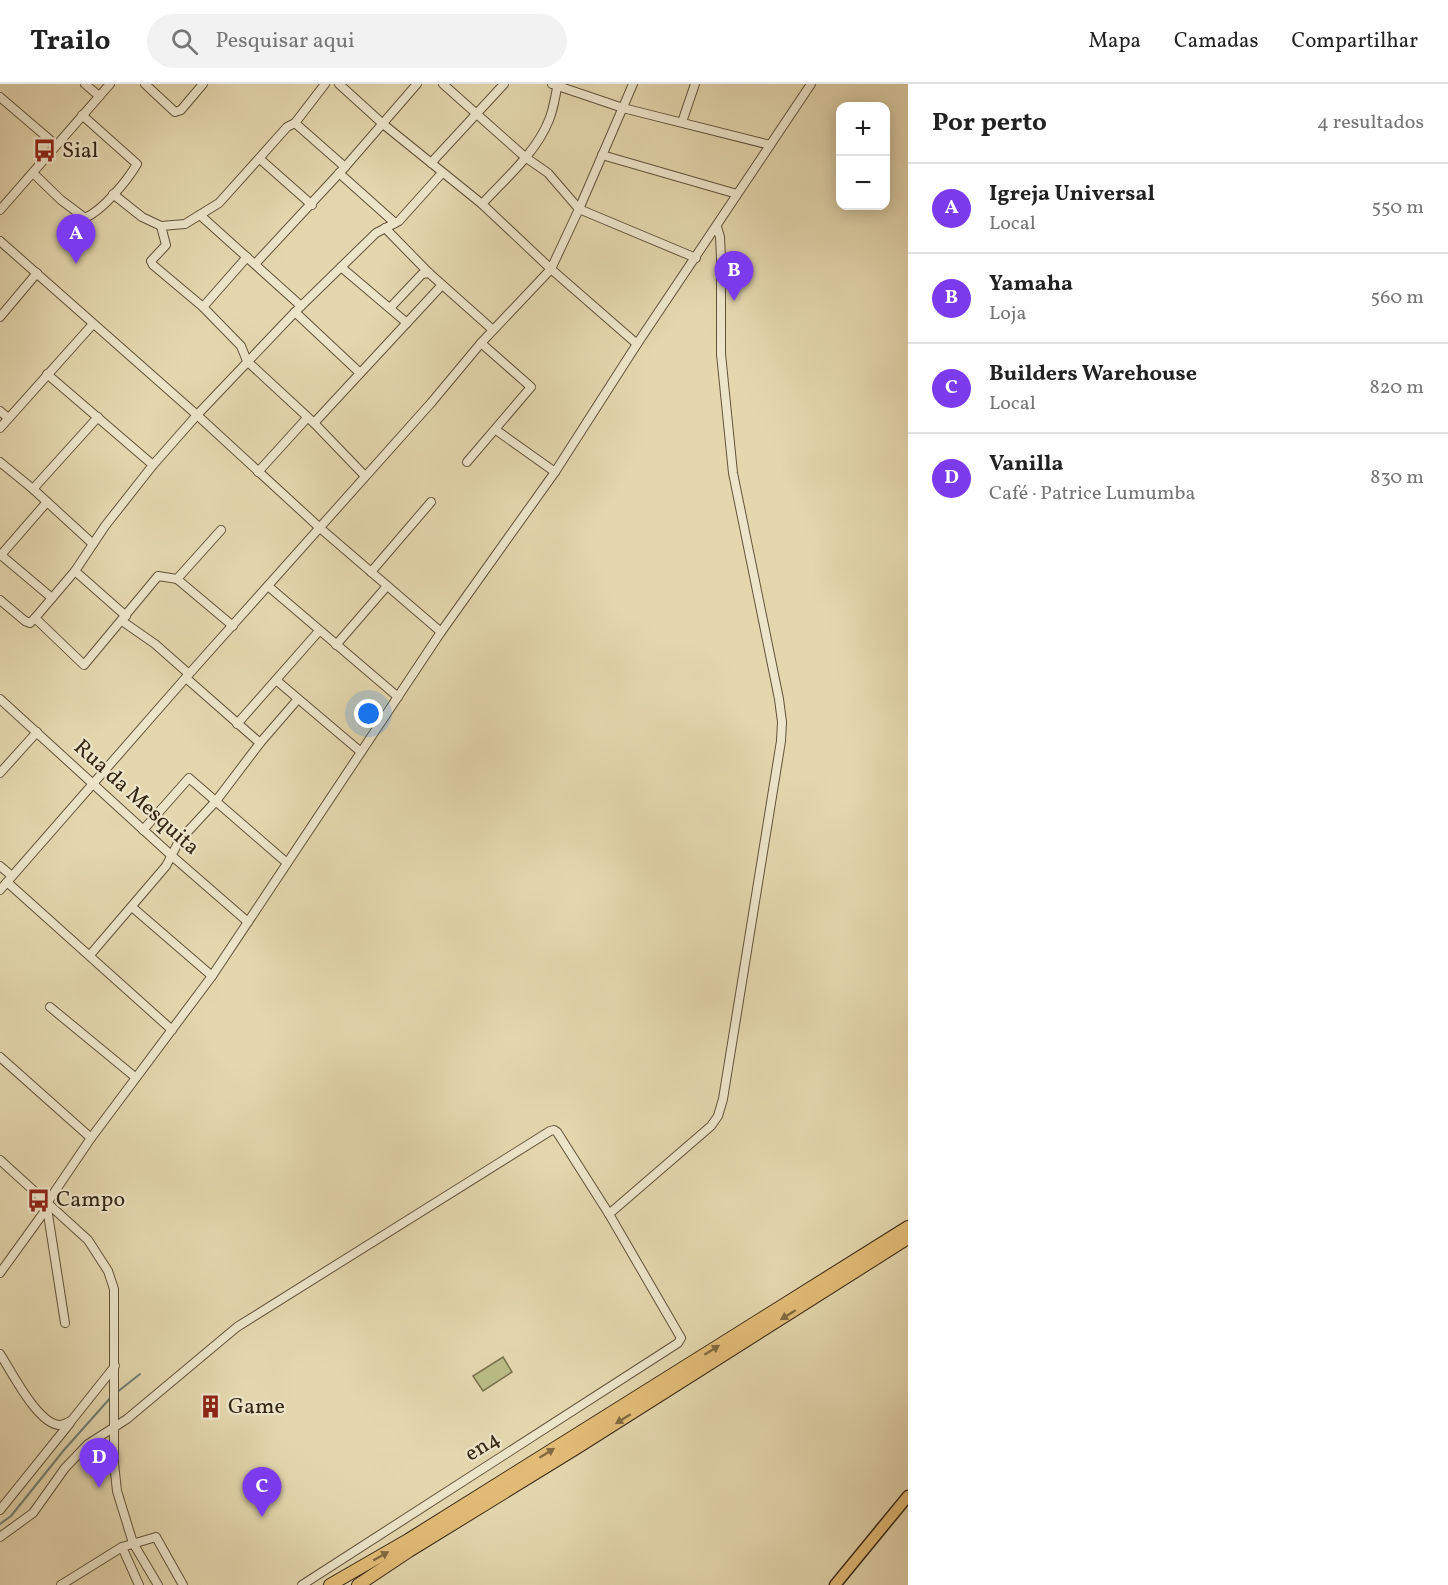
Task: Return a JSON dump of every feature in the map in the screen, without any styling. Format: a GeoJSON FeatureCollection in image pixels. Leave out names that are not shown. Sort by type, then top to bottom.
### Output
{"type":"FeatureCollection","features":[{"type":"Feature","properties":{"kind":"highway"},"geometry":{"type":"LineString","coordinates":[[330,1585],[418,1534],[908,1227]]}},
{"type":"Feature","properties":{"kind":"highway"},"geometry":{"type":"LineString","coordinates":[[358,1585],[908,1238]]}},
{"type":"Feature","properties":{"kind":"main road"},"geometry":{"type":"LineString","coordinates":[[835,1585],[908,1496]]}},
{"type":"Feature","properties":{"kind":"street"},"geometry":{"type":"LineString","coordinates":[[85,84],[99,96]]}},
{"type":"Feature","properties":{"kind":"street"},"geometry":{"type":"LineString","coordinates":[[0,210],[110,84]]}},
{"type":"Feature","properties":{"kind":"street"},"geometry":{"type":"LineString","coordinates":[[145,84],[175,112],[181,110],[203,84]]}},
{"type":"Feature","properties":{"kind":"street"},"geometry":{"type":"LineString","coordinates":[[113,194],[142,217],[161,226],[185,224],[219,203],[261,159],[287,127],[295,123],[325,84]]}},
{"type":"Feature","properties":{"kind":"street"},"geometry":{"type":"LineString","coordinates":[[339,84],[383,124],[482,204],[550,269],[637,344]]}},
{"type":"Feature","properties":{"kind":"street"},"geometry":{"type":"LineString","coordinates":[[255,264],[312,205],[417,84]]}},
{"type":"Feature","properties":{"kind":"street"},"geometry":{"type":"LineString","coordinates":[[443,84],[525,157],[548,173],[579,209],[696,258]]}},
{"type":"Feature","properties":{"kind":"street"},"geometry":{"type":"LineString","coordinates":[[431,163],[504,84]]}},
{"type":"Feature","properties":{"kind":"street"},"geometry":{"type":"LineString","coordinates":[[482,204],[525,157],[548,123],[554,106],[556,84],[623,108],[770,145]]}},
{"type":"Feature","properties":{"kind":"street"},"geometry":{"type":"LineString","coordinates":[[0,890],[481,343],[550,269],[579,209],[633,84]]}},
{"type":"Feature","properties":{"kind":"street"},"geometry":{"type":"LineString","coordinates":[[681,122],[695,84]]}},
{"type":"Feature","properties":{"kind":"street"},"geometry":{"type":"LineString","coordinates":[[0,1273],[91,1138],[212,976],[441,632],[555,472],[637,344],[811,84]]}},
{"type":"Feature","properties":{"kind":"street"},"geometry":{"type":"LineString","coordinates":[[0,97],[56,145]]}},
{"type":"Feature","properties":{"kind":"street"},"geometry":{"type":"LineString","coordinates":[[33,172],[69,207],[85,218],[97,212],[113,194],[137,164],[82,116]]}},
{"type":"Feature","properties":{"kind":"street"},"geometry":{"type":"LineString","coordinates":[[295,123],[395,223]]}},
{"type":"Feature","properties":{"kind":"street"},"geometry":{"type":"LineString","coordinates":[[602,155],[737,194]]}},
{"type":"Feature","properties":{"kind":"street"},"geometry":{"type":"LineString","coordinates":[[261,159],[312,205]]}},
{"type":"Feature","properties":{"kind":"street"},"geometry":{"type":"LineString","coordinates":[[0,600],[30,623],[75,571],[153,465],[197,415],[298,309],[376,233],[395,223],[442,173]]}},
{"type":"Feature","properties":{"kind":"street"},"geometry":{"type":"LineString","coordinates":[[200,215],[255,264],[360,373]]}},
{"type":"Feature","properties":{"kind":"street"},"geometry":{"type":"LineString","coordinates":[[161,226],[166,245],[152,263],[203,307],[242,346],[247,361],[365,476]]}},
{"type":"Feature","properties":{"kind":"street"},"geometry":{"type":"LineString","coordinates":[[0,1537],[33,1513],[65,1468],[88,1444],[99,1435],[114,1428],[237,1327],[550,1131],[557,1132],[609,1214],[711,1126],[718,1116],[723,1099],[781,741],[782,722],[733,473],[721,354],[721,250],[717,227]]}},
{"type":"Feature","properties":{"kind":"street"},"geometry":{"type":"LineString","coordinates":[[385,228],[429,273],[493,330]]}},
{"type":"Feature","properties":{"kind":"street"},"geometry":{"type":"LineString","coordinates":[[0,241],[197,415],[320,528],[441,632]]}},
{"type":"Feature","properties":{"kind":"street"},"geometry":{"type":"LineString","coordinates":[[203,307],[247,257]]}},
{"type":"Feature","properties":{"kind":"street"},"geometry":{"type":"LineString","coordinates":[[341,267],[407,323]]}},
{"type":"Feature","properties":{"kind":"street"},"geometry":{"type":"LineString","coordinates":[[0,317],[37,273]]}},
{"type":"Feature","properties":{"kind":"street"},"geometry":{"type":"LineString","coordinates":[[390,308],[422,274],[429,273]]}},
{"type":"Feature","properties":{"kind":"street"},"geometry":{"type":"LineString","coordinates":[[258,472],[360,373],[442,285]]}},
{"type":"Feature","properties":{"kind":"street"},"geometry":{"type":"LineString","coordinates":[[0,428],[93,324]]}},
{"type":"Feature","properties":{"kind":"street"},"geometry":{"type":"LineString","coordinates":[[467,462],[531,387],[481,343]]}},
{"type":"Feature","properties":{"kind":"street"},"geometry":{"type":"LineString","coordinates":[[47,374],[153,465]]}},
{"type":"Feature","properties":{"kind":"street"},"geometry":{"type":"LineString","coordinates":[[0,411],[8,418]]}},
{"type":"Feature","properties":{"kind":"street"},"geometry":{"type":"LineString","coordinates":[[33,489],[98,417]]}},
{"type":"Feature","properties":{"kind":"street"},"geometry":{"type":"LineString","coordinates":[[496,430],[555,472]]}},
{"type":"Feature","properties":{"kind":"street"},"geometry":{"type":"LineString","coordinates":[[0,462],[93,544]]}},
{"type":"Feature","properties":{"kind":"street"},"geometry":{"type":"LineString","coordinates":[[47,502],[1,555],[52,598]]}},
{"type":"Feature","properties":{"kind":"street"},"geometry":{"type":"LineString","coordinates":[[371,572],[431,502]]}},
{"type":"Feature","properties":{"kind":"street"},"geometry":{"type":"LineString","coordinates":[[177,579],[221,530]]}},
{"type":"Feature","properties":{"kind":"street"},"geometry":{"type":"LineString","coordinates":[[75,571],[260,743]]}},
{"type":"Feature","properties":{"kind":"street"},"geometry":{"type":"LineString","coordinates":[[35,618],[84,665],[159,576],[177,579],[232,626]]}},
{"type":"Feature","properties":{"kind":"street"},"geometry":{"type":"LineString","coordinates":[[268,586],[398,697]]}},
{"type":"Feature","properties":{"kind":"street"},"geometry":{"type":"LineString","coordinates":[[336,645],[387,586]]}},
{"type":"Feature","properties":{"kind":"street"},"geometry":{"type":"LineString","coordinates":[[237,724],[319,631]]}},
{"type":"Feature","properties":{"kind":"street"},"geometry":{"type":"LineString","coordinates":[[276,680],[361,752]]}},
{"type":"Feature","properties":{"kind":"street","name":"Rua da Mesquita"},"geometry":{"type":"LineString","coordinates":[[0,699],[248,922]]}},
{"type":"Feature","properties":{"kind":"street"},"geometry":{"type":"LineString","coordinates":[[90,955],[166,866],[179,841],[216,801],[260,743],[298,699]]}},
{"type":"Feature","properties":{"kind":"street"},"geometry":{"type":"LineString","coordinates":[[0,773],[37,732]]}},
{"type":"Feature","properties":{"kind":"street"},"geometry":{"type":"LineString","coordinates":[[143,830],[189,778],[287,863]]}},
{"type":"Feature","properties":{"kind":"street"},"geometry":{"type":"LineString","coordinates":[[0,866],[9,879],[172,1030]]}},
{"type":"Feature","properties":{"kind":"street"},"geometry":{"type":"LineString","coordinates":[[132,907],[212,976]]}},
{"type":"Feature","properties":{"kind":"street"},"geometry":{"type":"LineString","coordinates":[[50,1007],[135,1077]]}},
{"type":"Feature","properties":{"kind":"street"},"geometry":{"type":"LineString","coordinates":[[0,1056],[91,1138]]}},
{"type":"Feature","properties":{"kind":"street"},"geometry":{"type":"LineString","coordinates":[[0,1160],[47,1206],[88,1240],[108,1271],[114,1290],[115,1308],[114,1428],[117,1491],[134,1543],[158,1585]]}},
{"type":"Feature","properties":{"kind":"street"},"geometry":{"type":"LineString","coordinates":[[47,1206],[65,1323]]}},
{"type":"Feature","properties":{"kind":"street","name":"en4"},"geometry":{"type":"LineString","coordinates":[[302,1585],[604,1392],[671,1348],[681,1338],[609,1214]]}},
{"type":"Feature","properties":{"kind":"street"},"geometry":{"type":"LineString","coordinates":[[0,1354],[39,1413],[52,1423],[59,1425],[72,1420]]}},
{"type":"Feature","properties":{"kind":"street"},"geometry":{"type":"LineString","coordinates":[[0,1510],[115,1366]]}},
{"type":"Feature","properties":{"kind":"street"},"geometry":{"type":"LineString","coordinates":[[60,1585],[122,1547],[156,1537],[183,1585]]}},
{"type":"Feature","properties":{"kind":"street"},"geometry":{"type":"LineString","coordinates":[[122,1547],[139,1585]]}},
{"type":"Feature","properties":{"kind":"green space"},"geometry":{"type":"Polygon","coordinates":[[[503,1357],[512,1372],[483,1391],[473,1376],[503,1357]]]}},
{"type":"Feature","properties":{"kind":"waterway"},"geometry":{"type":"LineString","coordinates":[[116,1393],[140,1374]]}},
{"type":"Feature","properties":{"kind":"waterway"},"geometry":{"type":"LineString","coordinates":[[0,1524],[11,1516],[64,1450],[112,1396]]}},
{"type":"Feature","properties":{"kind":"place","name":"Sial"},"geometry":{"type":"Point","coordinates":[44,151]}},
{"type":"Feature","properties":{"kind":"place","name":"Igreja Universal"},"geometry":{"type":"Point","coordinates":[76,264]}},
{"type":"Feature","properties":{"kind":"place","name":"Yamaha"},"geometry":{"type":"Point","coordinates":[734,301]}},
{"type":"Feature","properties":{"kind":"place","name":"Campo"},"geometry":{"type":"Point","coordinates":[38,1200]}},
{"type":"Feature","properties":{"kind":"place","name":"Game"},"geometry":{"type":"Point","coordinates":[210,1407]}},
{"type":"Feature","properties":{"kind":"place","name":"Vanilla"},"geometry":{"type":"Point","coordinates":[99,1488]}},
{"type":"Feature","properties":{"kind":"place","name":"Builders Warehouse"},"geometry":{"type":"Point","coordinates":[262,1517]}}]}
